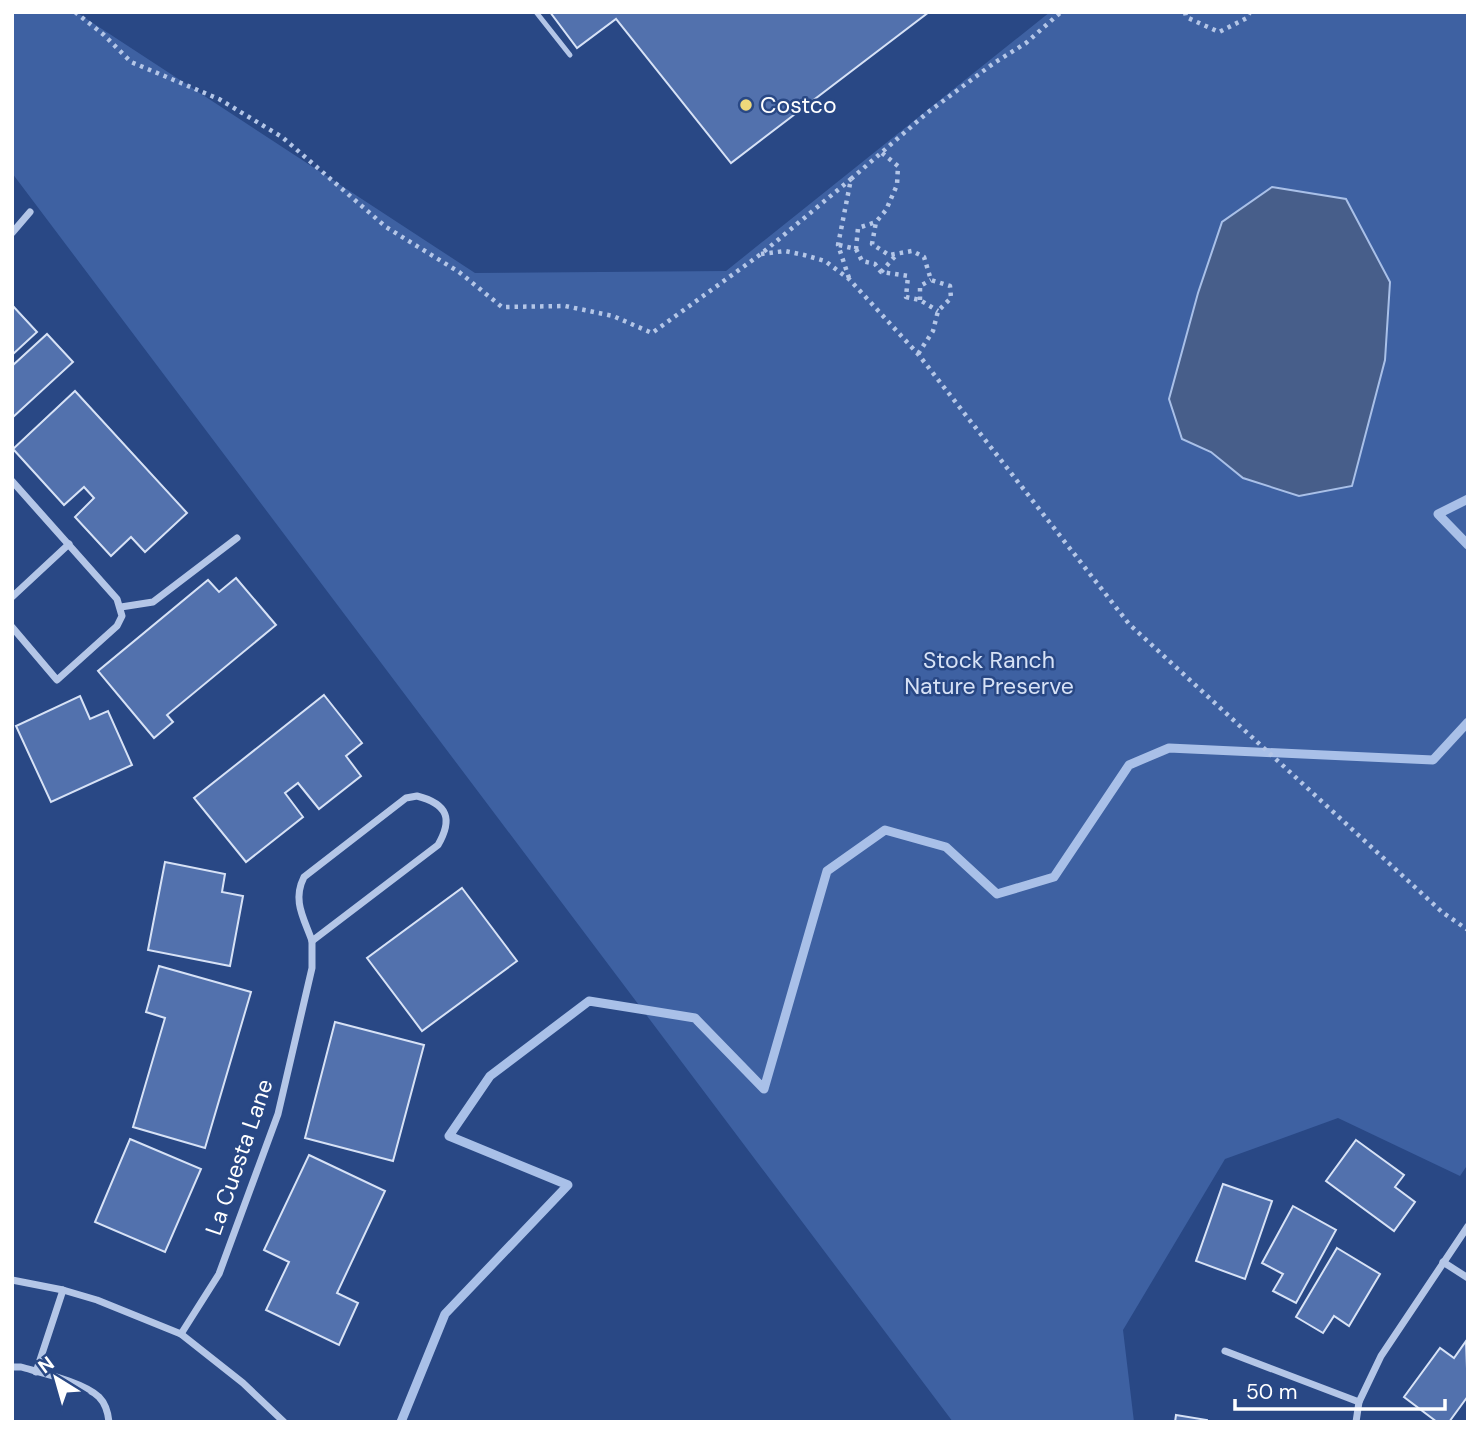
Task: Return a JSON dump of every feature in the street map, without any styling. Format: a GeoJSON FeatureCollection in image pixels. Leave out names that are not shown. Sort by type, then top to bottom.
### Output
{"type":"FeatureCollection","features":[{"type":"Feature","properties":{"kind":"street"},"geometry":{"type":"LineString","coordinates":[[12,233],[30,212]]}},
{"type":"Feature","properties":{"kind":"street"},"geometry":{"type":"LineString","coordinates":[[12,481],[117,600],[122,616],[117,626],[57,680],[12,626]]}},
{"type":"Feature","properties":{"kind":"street"},"geometry":{"type":"LineString","coordinates":[[121,607],[153,602],[237,538]]}},
{"type":"Feature","properties":{"kind":"street"},"geometry":{"type":"LineString","coordinates":[[12,597],[69,544]]}},
{"type":"Feature","properties":{"kind":"street","name":"La Cuesta Lane"},"geometry":{"type":"LineString","coordinates":[[181,1334],[219,1274],[278,1114],[312,968],[312,941],[297,901],[299,887],[304,877],[406,798],[417,796],[432,800],[441,808],[446,818],[446,830],[438,845],[312,941]]}},
{"type":"Feature","properties":{"kind":"street"},"geometry":{"type":"LineString","coordinates":[[1356,1422],[1359,1402],[1381,1356],[1468,1226]]}},
{"type":"Feature","properties":{"kind":"street"},"geometry":{"type":"LineString","coordinates":[[1443,1262],[1468,1278]]}},
{"type":"Feature","properties":{"kind":"street"},"geometry":{"type":"LineString","coordinates":[[12,1280],[97,1300],[181,1334],[243,1383],[284,1422]]}},
{"type":"Feature","properties":{"kind":"street"},"geometry":{"type":"LineString","coordinates":[[36,1371],[63,1290]]}},
{"type":"Feature","properties":{"kind":"street"},"geometry":{"type":"LineString","coordinates":[[1225,1351],[1359,1402]]}},
{"type":"Feature","properties":{"kind":"street"},"geometry":{"type":"LineString","coordinates":[[12,1367],[36,1371],[90,1390],[101,1398],[107,1409],[109,1422]]}},
{"type":"Feature","properties":{"kind":"lane"},"geometry":{"type":"LineString","coordinates":[[536,12],[570,55]]}},
{"type":"Feature","properties":{"kind":"path"},"geometry":{"type":"LineString","coordinates":[[75,12],[104,35],[131,62],[219,99],[282,137],[386,227],[459,272],[502,307],[565,306],[613,316],[652,333],[761,254],[927,113],[994,63],[1027,43],[1061,12]]}},
{"type":"Feature","properties":{"kind":"path"},"geometry":{"type":"LineString","coordinates":[[1185,12],[1186,17],[1219,32],[1247,18],[1250,12]]}},
{"type":"Feature","properties":{"kind":"path"},"geometry":{"type":"LineString","coordinates":[[881,153],[898,166],[897,185],[886,210],[876,222],[872,244],[888,255],[912,251],[924,257],[931,280]]}},
{"type":"Feature","properties":{"kind":"path"},"geometry":{"type":"LineString","coordinates":[[849,279],[838,245],[851,179]]}},
{"type":"Feature","properties":{"kind":"path"},"geometry":{"type":"LineString","coordinates":[[876,222],[858,228],[856,248],[862,261],[874,264],[881,272],[908,276],[906,297],[920,300],[937,311]]}},
{"type":"Feature","properties":{"kind":"path"},"geometry":{"type":"LineString","coordinates":[[838,245],[856,248]]}},
{"type":"Feature","properties":{"kind":"path"},"geometry":{"type":"LineString","coordinates":[[761,254],[785,251],[804,254],[825,261],[849,279],[918,354],[1129,624],[1442,912],[1468,930]]}},
{"type":"Feature","properties":{"kind":"path"},"geometry":{"type":"LineString","coordinates":[[881,272],[898,253]]}},
{"type":"Feature","properties":{"kind":"path"},"geometry":{"type":"LineString","coordinates":[[918,354],[933,331],[937,311],[951,298],[950,286],[931,280],[920,286],[920,300]]}},
{"type":"Feature","properties":{"kind":"green space","name":"Stock Ranch Nature Preserve"},"geometry":{"type":"Polygon","coordinates":[[[12,12],[76,12],[475,273],[726,271],[1050,12],[1468,12],[1468,1164],[1460,1176],[1338,1118],[1225,1159],[1123,1330],[1134,1422],[953,1422],[12,173],[12,12]]]}},
{"type":"Feature","properties":{"kind":"shaded area"},"geometry":{"type":"Polygon","coordinates":[[[1272,187],[1346,199],[1390,282],[1385,360],[1352,486],[1299,496],[1243,478],[1211,452],[1182,439],[1169,399],[1198,293],[1222,222],[1272,187]]]}},
{"type":"Feature","properties":{"kind":"building","name":"Costco"},"geometry":{"type":"Polygon","coordinates":[[[550,12],[929,12],[731,163],[616,19],[577,48],[550,12]]]}},
{"type":"Feature","properties":{"kind":"building"},"geometry":{"type":"Polygon","coordinates":[[[12,305],[37,332],[12,355],[12,305]]]}},
{"type":"Feature","properties":{"kind":"building"},"geometry":{"type":"Polygon","coordinates":[[[47,334],[73,362],[12,418],[12,366],[47,334]]]}},
{"type":"Feature","properties":{"kind":"building"},"geometry":{"type":"Polygon","coordinates":[[[75,391],[187,513],[145,552],[131,537],[111,556],[75,517],[94,498],[84,487],[64,505],[13,449],[75,391]]]}},
{"type":"Feature","properties":{"kind":"building"},"geometry":{"type":"Polygon","coordinates":[[[236,578],[276,625],[167,715],[173,722],[154,738],[98,671],[208,580],[219,592],[236,578]]]}},
{"type":"Feature","properties":{"kind":"building"},"geometry":{"type":"Polygon","coordinates":[[[324,695],[362,743],[346,756],[361,776],[319,809],[298,783],[285,793],[303,817],[246,862],[194,798],[324,695]]]}},
{"type":"Feature","properties":{"kind":"building"},"geometry":{"type":"Polygon","coordinates":[[[80,696],[90,719],[108,711],[132,765],[51,802],[16,726],[80,696]]]}},
{"type":"Feature","properties":{"kind":"building"},"geometry":{"type":"Polygon","coordinates":[[[165,862],[225,874],[222,892],[243,896],[230,966],[148,950],[165,862]]]}},
{"type":"Feature","properties":{"kind":"building"},"geometry":{"type":"Polygon","coordinates":[[[462,888],[517,961],[422,1031],[367,958],[462,888]]]}},
{"type":"Feature","properties":{"kind":"building"},"geometry":{"type":"Polygon","coordinates":[[[159,966],[251,992],[205,1148],[133,1127],[165,1018],[146,1012],[159,966]]]}},
{"type":"Feature","properties":{"kind":"building"},"geometry":{"type":"Polygon","coordinates":[[[335,1022],[424,1045],[393,1161],[305,1138],[335,1022]]]}},
{"type":"Feature","properties":{"kind":"building"},"geometry":{"type":"Polygon","coordinates":[[[130,1139],[201,1169],[165,1252],[95,1222],[130,1139]]]}},
{"type":"Feature","properties":{"kind":"building"},"geometry":{"type":"Polygon","coordinates":[[[1356,1140],[1404,1175],[1395,1187],[1415,1202],[1394,1231],[1326,1181],[1356,1140]]]}},
{"type":"Feature","properties":{"kind":"building"},"geometry":{"type":"Polygon","coordinates":[[[309,1155],[385,1191],[337,1293],[358,1303],[339,1345],[266,1310],[289,1262],[264,1250],[309,1155]]]}},
{"type":"Feature","properties":{"kind":"building"},"geometry":{"type":"Polygon","coordinates":[[[1223,1184],[1272,1201],[1245,1279],[1196,1261],[1223,1184]]]}},
{"type":"Feature","properties":{"kind":"building"},"geometry":{"type":"Polygon","coordinates":[[[1293,1206],[1336,1230],[1296,1303],[1273,1291],[1283,1274],[1262,1263],[1293,1206]]]}},
{"type":"Feature","properties":{"kind":"building"},"geometry":{"type":"Polygon","coordinates":[[[1337,1248],[1380,1274],[1349,1326],[1334,1316],[1323,1333],[1296,1317],[1337,1248]]]}},
{"type":"Feature","properties":{"kind":"building"},"geometry":{"type":"Polygon","coordinates":[[[1466,1341],[1468,1396],[1449,1422],[1437,1422],[1404,1397],[1440,1348],[1454,1358],[1466,1341]]]}},
{"type":"Feature","properties":{"kind":"building"},"geometry":{"type":"Polygon","coordinates":[[[1176,1415],[1207,1420],[1207,1422],[1175,1422],[1176,1415]]]}},
{"type":"Feature","properties":{"kind":"waterway"},"geometry":{"type":"LineString","coordinates":[[1468,499],[1438,514],[1468,545]]}},
{"type":"Feature","properties":{"kind":"waterway"},"geometry":{"type":"LineString","coordinates":[[401,1422],[445,1314],[568,1185],[449,1136],[490,1076],[589,1001],[695,1018],[764,1089],[827,871],[885,830],[946,847],[997,894],[1054,877],[1129,765],[1169,748],[1433,760],[1468,722]]}},
{"type":"Feature","properties":{"kind":"place","name":"Costco"},"geometry":{"type":"Point","coordinates":[746,105]}}]}
